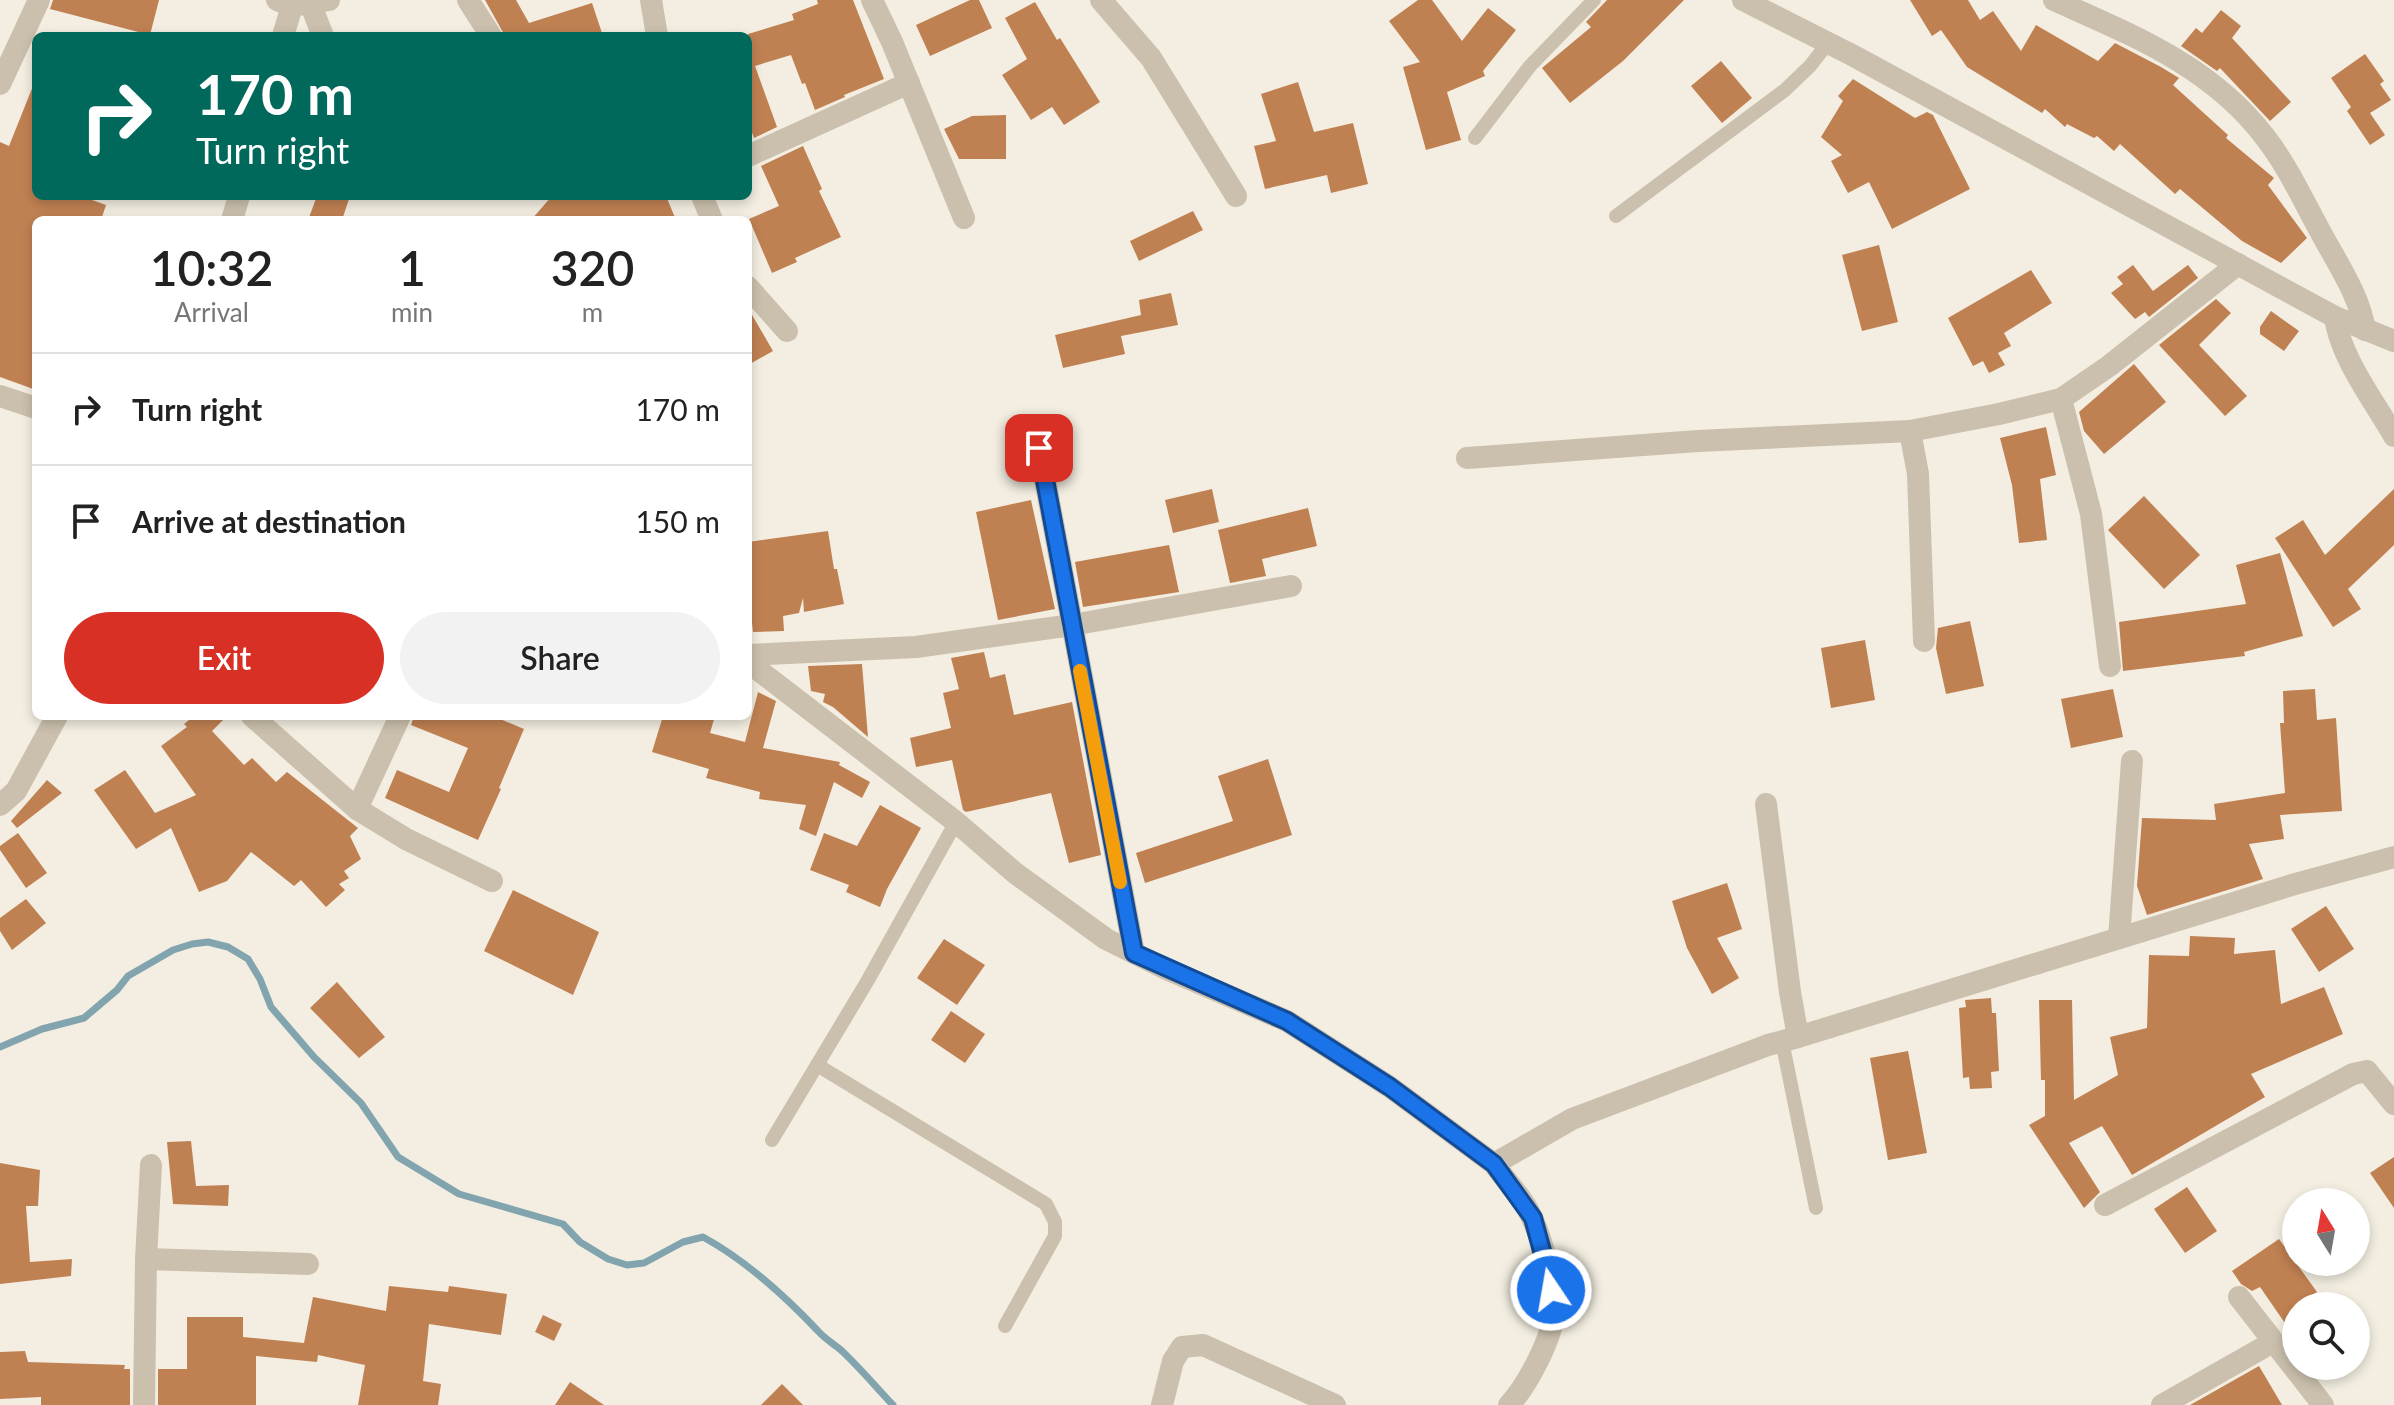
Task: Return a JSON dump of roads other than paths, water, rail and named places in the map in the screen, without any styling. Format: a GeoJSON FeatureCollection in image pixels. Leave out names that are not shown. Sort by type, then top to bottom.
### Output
{"type":"FeatureCollection","features":[{"type":"Feature","properties":{"kind":"street"},"geometry":{"type":"LineString","coordinates":[[0,84],[39,0]]}},
{"type":"Feature","properties":{"kind":"street"},"geometry":{"type":"LineString","coordinates":[[468,0],[488,32]]}},
{"type":"Feature","properties":{"kind":"street"},"geometry":{"type":"LineString","coordinates":[[651,0],[656,32]]}},
{"type":"Feature","properties":{"kind":"street"},"geometry":{"type":"LineString","coordinates":[[872,0],[964,218]]}},
{"type":"Feature","properties":{"kind":"street"},"geometry":{"type":"LineString","coordinates":[[1101,0],[1151,58],[1236,196]]}},
{"type":"Feature","properties":{"kind":"street"},"geometry":{"type":"LineString","coordinates":[[1743,0],[2335,317],[2394,341]]}},
{"type":"Feature","properties":{"kind":"street"},"geometry":{"type":"LineString","coordinates":[[2054,0],[2123,31],[2199,72],[2238,105],[2267,138],[2308,208],[2358,301],[2365,330]]}},
{"type":"Feature","properties":{"kind":"street"},"geometry":{"type":"LineString","coordinates":[[285,32],[302,2],[321,32]]}},
{"type":"Feature","properties":{"kind":"street"},"geometry":{"type":"LineString","coordinates":[[752,154],[909,83]]}},
{"type":"Feature","properties":{"kind":"street"},"geometry":{"type":"LineString","coordinates":[[1467,458],[1698,441],[1910,431],[2061,399],[2109,366],[2238,264]]}},
{"type":"Feature","properties":{"kind":"street"},"geometry":{"type":"LineString","coordinates":[[752,292],[787,331]]}},
{"type":"Feature","properties":{"kind":"street"},"geometry":{"type":"LineString","coordinates":[[2335,317],[2337,334],[2344,350],[2394,436]]}},
{"type":"Feature","properties":{"kind":"street"},"geometry":{"type":"LineString","coordinates":[[0,396],[32,407]]}},
{"type":"Feature","properties":{"kind":"street"},"geometry":{"type":"LineString","coordinates":[[2061,399],[2091,514],[2110,666]]}},
{"type":"Feature","properties":{"kind":"street"},"geometry":{"type":"LineString","coordinates":[[1910,431],[1918,474],[1924,641]]}},
{"type":"Feature","properties":{"kind":"street"},"geometry":{"type":"LineString","coordinates":[[1039,448],[1134,953]]}},
{"type":"Feature","properties":{"kind":"street"},"geometry":{"type":"LineString","coordinates":[[752,655],[916,647],[1072,625],[1291,586]]}},
{"type":"Feature","properties":{"kind":"street"},"geometry":{"type":"LineString","coordinates":[[752,665],[956,822],[1015,873],[1106,939],[1287,1021],[1390,1087],[1494,1164],[1533,1218],[1547,1269],[1554,1311],[1546,1342],[1532,1371],[1509,1405]]}},
{"type":"Feature","properties":{"kind":"street"},"geometry":{"type":"LineString","coordinates":[[5,792],[54,720]]}},
{"type":"Feature","properties":{"kind":"street"},"geometry":{"type":"LineString","coordinates":[[257,720],[357,809],[406,839],[492,881]]}},
{"type":"Feature","properties":{"kind":"street"},"geometry":{"type":"LineString","coordinates":[[357,809],[398,720]]}},
{"type":"Feature","properties":{"kind":"street"},"geometry":{"type":"LineString","coordinates":[[2119,938],[2132,761]]}},
{"type":"Feature","properties":{"kind":"street"},"geometry":{"type":"LineString","coordinates":[[1766,804],[1790,992],[1790,1039]]}},
{"type":"Feature","properties":{"kind":"street"},"geometry":{"type":"LineString","coordinates":[[1494,1164],[1572,1119],[1790,1039],[2394,857]]}},
{"type":"Feature","properties":{"kind":"street"},"geometry":{"type":"LineString","coordinates":[[2105,1205],[2353,1074],[2367,1071],[2394,1104]]}},
{"type":"Feature","properties":{"kind":"street"},"geometry":{"type":"LineString","coordinates":[[144,1405],[151,1165]]}},
{"type":"Feature","properties":{"kind":"street"},"geometry":{"type":"LineString","coordinates":[[146,1259],[308,1264]]}},
{"type":"Feature","properties":{"kind":"street"},"geometry":{"type":"LineString","coordinates":[[2239,1297],[2323,1405]]}},
{"type":"Feature","properties":{"kind":"street"},"geometry":{"type":"LineString","coordinates":[[2162,1405],[2273,1342]]}},
{"type":"Feature","properties":{"kind":"street"},"geometry":{"type":"LineString","coordinates":[[1162,1405],[1173,1361],[1182,1347],[1203,1345],[1335,1405]]}},
{"type":"Feature","properties":{"kind":"lane"},"geometry":{"type":"LineString","coordinates":[[1475,138],[1530,66],[1594,0]]}},
{"type":"Feature","properties":{"kind":"lane"},"geometry":{"type":"LineString","coordinates":[[1616,216],[1785,90],[1828,43]]}},
{"type":"Feature","properties":{"kind":"lane"},"geometry":{"type":"LineString","coordinates":[[772,1140],[956,822]]}},
{"type":"Feature","properties":{"kind":"lane"},"geometry":{"type":"LineString","coordinates":[[1790,1039],[1816,1208]]}},
{"type":"Feature","properties":{"kind":"lane"},"geometry":{"type":"LineString","coordinates":[[817,1065],[1046,1204],[1055,1222],[1055,1236],[1005,1326]]}},
{"type":"Feature","properties":{"kind":"waterway"},"geometry":{"type":"LineString","coordinates":[[0,1047],[42,1029],[84,1018],[117,990],[128,976],[173,950],[208,942],[228,947],[248,959],[271,1007],[314,1057],[361,1103],[398,1157],[459,1194],[563,1224],[580,1242],[608,1259],[627,1265],[644,1263],[683,1242],[703,1237],[735,1257],[778,1292],[849,1357],[893,1405]]}}]}
